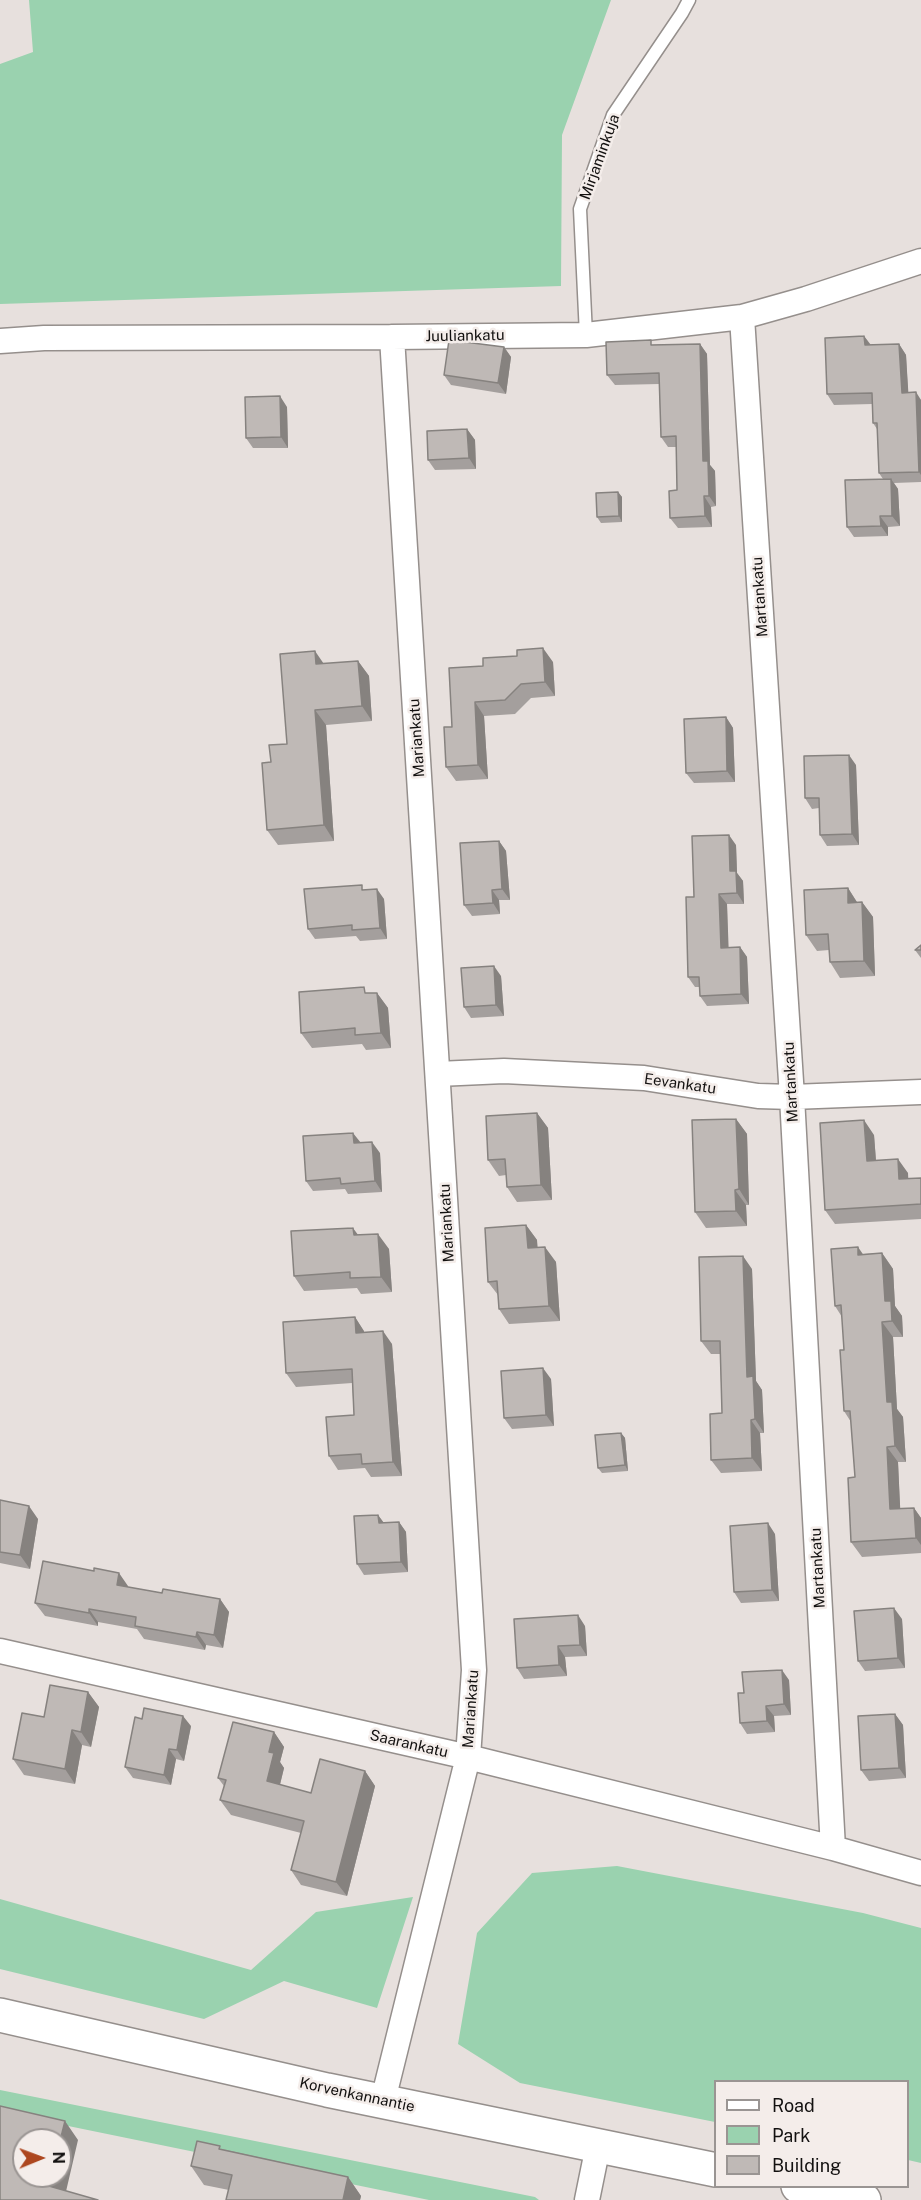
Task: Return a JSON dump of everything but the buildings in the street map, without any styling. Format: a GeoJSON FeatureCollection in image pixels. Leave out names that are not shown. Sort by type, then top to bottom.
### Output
{"type":"FeatureCollection","features":[{"type":"Feature","properties":{"kind":"main road","name":"Korvenkannantie"},"geometry":{"type":"LineString","coordinates":[[0,2015],[327,2090],[714,2170]]}},
{"type":"Feature","properties":{"kind":"main road"},"geometry":{"type":"LineString","coordinates":[[803,2188],[864,2200]]}},
{"type":"Feature","properties":{"kind":"street","name":"Juuliankatu"},"geometry":{"type":"LineString","coordinates":[[0,341],[44,338],[586,334],[742,317],[806,299],[921,261]]}},
{"type":"Feature","properties":{"kind":"street","name":"Martankatu"},"geometry":{"type":"LineString","coordinates":[[742,317],[792,1097],[832,1848]]}},
{"type":"Feature","properties":{"kind":"street","name":"Mariankatu"},"geometry":{"type":"LineString","coordinates":[[383,2100],[468,1757],[474,1670],[392,337]]}},
{"type":"Feature","properties":{"kind":"street","name":"Eevankatu"},"geometry":{"type":"LineString","coordinates":[[438,1074],[504,1071],[644,1078],[758,1096],[792,1097],[921,1092]]}},
{"type":"Feature","properties":{"kind":"street","name":"Saarankatu"},"geometry":{"type":"LineString","coordinates":[[0,1651],[468,1757],[832,1848],[921,1874]]}},
{"type":"Feature","properties":{"kind":"street"},"geometry":{"type":"LineString","coordinates":[[587,2200],[598,2146]]}},
{"type":"Feature","properties":{"kind":"lane","name":"Mirjaminkuja"},"geometry":{"type":"LineString","coordinates":[[586,334],[580,209],[613,115],[689,0]]}},
{"type":"Feature","properties":{"kind":"green space"},"geometry":{"type":"Polygon","coordinates":[[[29,0],[611,0],[562,135],[561,286],[0,304],[0,64],[33,52],[29,0]]]}},
{"type":"Feature","properties":{"kind":"green space"},"geometry":{"type":"Polygon","coordinates":[[[617,1866],[863,1913],[921,1928],[921,2163],[909,2160],[909,2080],[714,2080],[714,2122],[520,2083],[458,2044],[477,1933],[532,1873],[617,1866]]]}},
{"type":"Feature","properties":{"kind":"green space"},"geometry":{"type":"Polygon","coordinates":[[[413,1897],[377,2008],[284,1981],[204,2019],[0,1969],[0,1899],[251,1970],[316,1912],[413,1897]]]}},
{"type":"Feature","properties":{"kind":"green space"},"geometry":{"type":"Polygon","coordinates":[[[0,2090],[535,2197],[539,2200],[429,2200],[0,2112],[0,2090]]]}}]}
